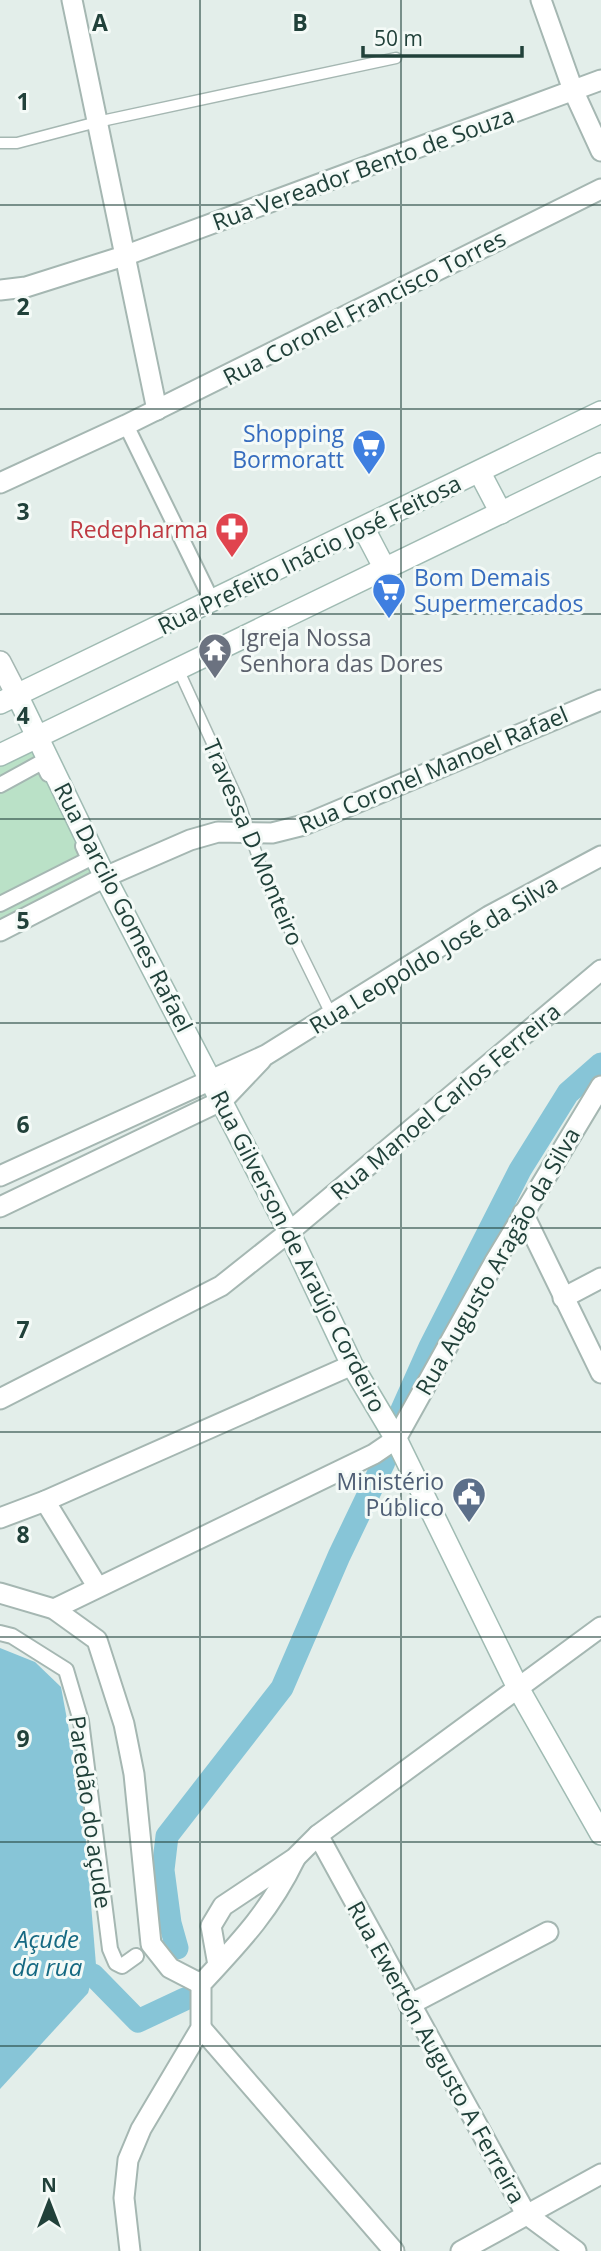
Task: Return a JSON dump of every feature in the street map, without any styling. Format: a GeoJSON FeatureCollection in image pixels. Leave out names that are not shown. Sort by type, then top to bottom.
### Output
{"type":"FeatureCollection","features":[{"type":"Feature","properties":{"kind":"main road","name":"Rua Prefeito Inácio José Feitosa"},"geometry":{"type":"LineString","coordinates":[[8,699],[480,473],[598,421]]}},
{"type":"Feature","properties":{"kind":"main road","name":"Rua Prefeito Inácio José Feitosa"},"geometry":{"type":"LineString","coordinates":[[0,755],[179,671],[601,464]]}},
{"type":"Feature","properties":{"kind":"main road"},"geometry":{"type":"LineString","coordinates":[[480,473],[501,513]]}},
{"type":"Feature","properties":{"kind":"main road"},"geometry":{"type":"LineString","coordinates":[[364,529],[385,569]]}},
{"type":"Feature","properties":{"kind":"main road","name":"Rua Darcilo Gomes Rafael"},"geometry":{"type":"LineString","coordinates":[[0,662],[8,699],[38,737],[105,877],[211,1077]]}},
{"type":"Feature","properties":{"kind":"main road","name":"Rua Gilverson de Araújo Cordeiro"},"geometry":{"type":"LineString","coordinates":[[211,1077],[352,1365],[396,1439],[518,1688],[601,1834]]}},
{"type":"Feature","properties":{"kind":"street"},"geometry":{"type":"LineString","coordinates":[[72,0],[157,410]]}},
{"type":"Feature","properties":{"kind":"street"},"geometry":{"type":"LineString","coordinates":[[541,0],[573,90],[601,152]]}},
{"type":"Feature","properties":{"kind":"street","name":"Rua Vereador Bento de Souza"},"geometry":{"type":"LineString","coordinates":[[0,290],[26,287],[124,256],[601,80]]}},
{"type":"Feature","properties":{"kind":"street","name":"Rua Coronel Francisco Torres"},"geometry":{"type":"LineString","coordinates":[[0,483],[157,410],[601,189]]}},
{"type":"Feature","properties":{"kind":"street"},"geometry":{"type":"LineString","coordinates":[[126,425],[212,601]]}},
{"type":"Feature","properties":{"kind":"street","name":"Rua Coronel Manoel Rafael"},"geometry":{"type":"LineString","coordinates":[[0,931],[105,877],[190,840],[218,832],[272,833],[304,825],[601,700]]}},
{"type":"Feature","properties":{"kind":"street"},"geometry":{"type":"LineString","coordinates":[[0,785],[42,762],[89,859],[0,904]]}},
{"type":"Feature","properties":{"kind":"street","name":"Rua Leopoldo José da Silva"},"geometry":{"type":"LineString","coordinates":[[223,1100],[267,1055],[330,1013],[489,916],[601,856]]}},
{"type":"Feature","properties":{"kind":"street","name":"Rua Manoel Carlos Ferreira"},"geometry":{"type":"LineString","coordinates":[[0,1399],[164,1318],[221,1286],[601,970]]}},
{"type":"Feature","properties":{"kind":"street","name":"Rua Leopoldo José da Silva"},"geometry":{"type":"LineString","coordinates":[[0,1176],[211,1077],[267,1055]]}},
{"type":"Feature","properties":{"kind":"street","name":"Rua Augusto Aragão da Silva"},"geometry":{"type":"LineString","coordinates":[[396,1439],[523,1213],[601,1087]]}},
{"type":"Feature","properties":{"kind":"street"},"geometry":{"type":"LineString","coordinates":[[0,1207],[223,1100]]}},
{"type":"Feature","properties":{"kind":"street"},"geometry":{"type":"LineString","coordinates":[[523,1213],[601,1373]]}},
{"type":"Feature","properties":{"kind":"street"},"geometry":{"type":"LineString","coordinates":[[563,1298],[601,1278]]}},
{"type":"Feature","properties":{"kind":"street"},"geometry":{"type":"LineString","coordinates":[[0,1518],[45,1501],[352,1365]]}},
{"type":"Feature","properties":{"kind":"street"},"geometry":{"type":"LineString","coordinates":[[54,1609],[374,1454],[396,1439]]}},
{"type":"Feature","properties":{"kind":"street"},"geometry":{"type":"LineString","coordinates":[[45,1501],[97,1586]]}},
{"type":"Feature","properties":{"kind":"street"},"geometry":{"type":"LineString","coordinates":[[0,1593],[54,1609],[97,1640],[124,1724],[134,1774],[150,1944],[170,1968],[201,1984]]}},
{"type":"Feature","properties":{"kind":"street"},"geometry":{"type":"LineString","coordinates":[[218,1965],[211,1931],[219,1911],[295,1858],[318,1835],[601,1627]]}},
{"type":"Feature","properties":{"kind":"street","name":"Paredão do açude"},"geometry":{"type":"LineString","coordinates":[[0,1633],[12,1636],[66,1670],[81,1721],[110,1950],[116,1963],[122,1966],[136,1956]]}},
{"type":"Feature","properties":{"kind":"street","name":"Rua Ewertón Augusto A Ferreira"},"geometry":{"type":"LineString","coordinates":[[318,1835],[526,2214],[576,2251]]}},
{"type":"Feature","properties":{"kind":"street"},"geometry":{"type":"LineString","coordinates":[[130,2251],[124,2198],[128,2160],[141,2129],[201,2028],[201,1984],[230,1955],[271,1903],[295,1858]]}},
{"type":"Feature","properties":{"kind":"street"},"geometry":{"type":"LineString","coordinates":[[409,2005],[548,1932]]}},
{"type":"Feature","properties":{"kind":"street"},"geometry":{"type":"LineString","coordinates":[[201,2028],[394,2251]]}},
{"type":"Feature","properties":{"kind":"street"},"geometry":{"type":"LineString","coordinates":[[461,2251],[601,2174]]}},
{"type":"Feature","properties":{"kind":"lane"},"geometry":{"type":"LineString","coordinates":[[0,143],[17,143],[97,122],[396,58]]}},
{"type":"Feature","properties":{"kind":"lane","name":"Travessa D Monteiro"},"geometry":{"type":"LineString","coordinates":[[179,671],[250,831],[267,884],[330,1013]]}},
{"type":"Feature","properties":{"kind":"green space"},"geometry":{"type":"Polygon","coordinates":[[[36,749],[96,875],[0,923],[0,767],[36,749]]]}},
{"type":"Feature","properties":{"kind":"water","name":"Açude da rua"},"geometry":{"type":"Polygon","coordinates":[[[0,1648],[35,1662],[61,1687],[83,1806],[96,1965],[88,1993],[0,2089],[0,1648]]]}},
{"type":"Feature","properties":{"kind":"waterway"},"geometry":{"type":"LineString","coordinates":[[401,1412],[430,1347],[520,1170],[568,1093],[601,1064]]}},
{"type":"Feature","properties":{"kind":"waterway"},"geometry":{"type":"LineString","coordinates":[[177,1948],[170,1923],[163,1870],[167,1836],[282,1688],[339,1556],[384,1462]]}},
{"type":"Feature","properties":{"kind":"waterway"},"geometry":{"type":"LineString","coordinates":[[93,1975],[138,2021],[185,1999]]}},
{"type":"Feature","properties":{"kind":"place","name":"Shopping Bormoratt"},"geometry":{"type":"Point","coordinates":[369,476]}},
{"type":"Feature","properties":{"kind":"place","name":"Redepharma"},"geometry":{"type":"Point","coordinates":[232,559]}},
{"type":"Feature","properties":{"kind":"place","name":"Bom Demais Supermercados"},"geometry":{"type":"Point","coordinates":[389,620]}},
{"type":"Feature","properties":{"kind":"place","name":"Igreja Nossa Senhora das Dores"},"geometry":{"type":"Point","coordinates":[215,680]}},
{"type":"Feature","properties":{"kind":"place","name":"Ministério Público"},"geometry":{"type":"Point","coordinates":[469,1524]}}]}
